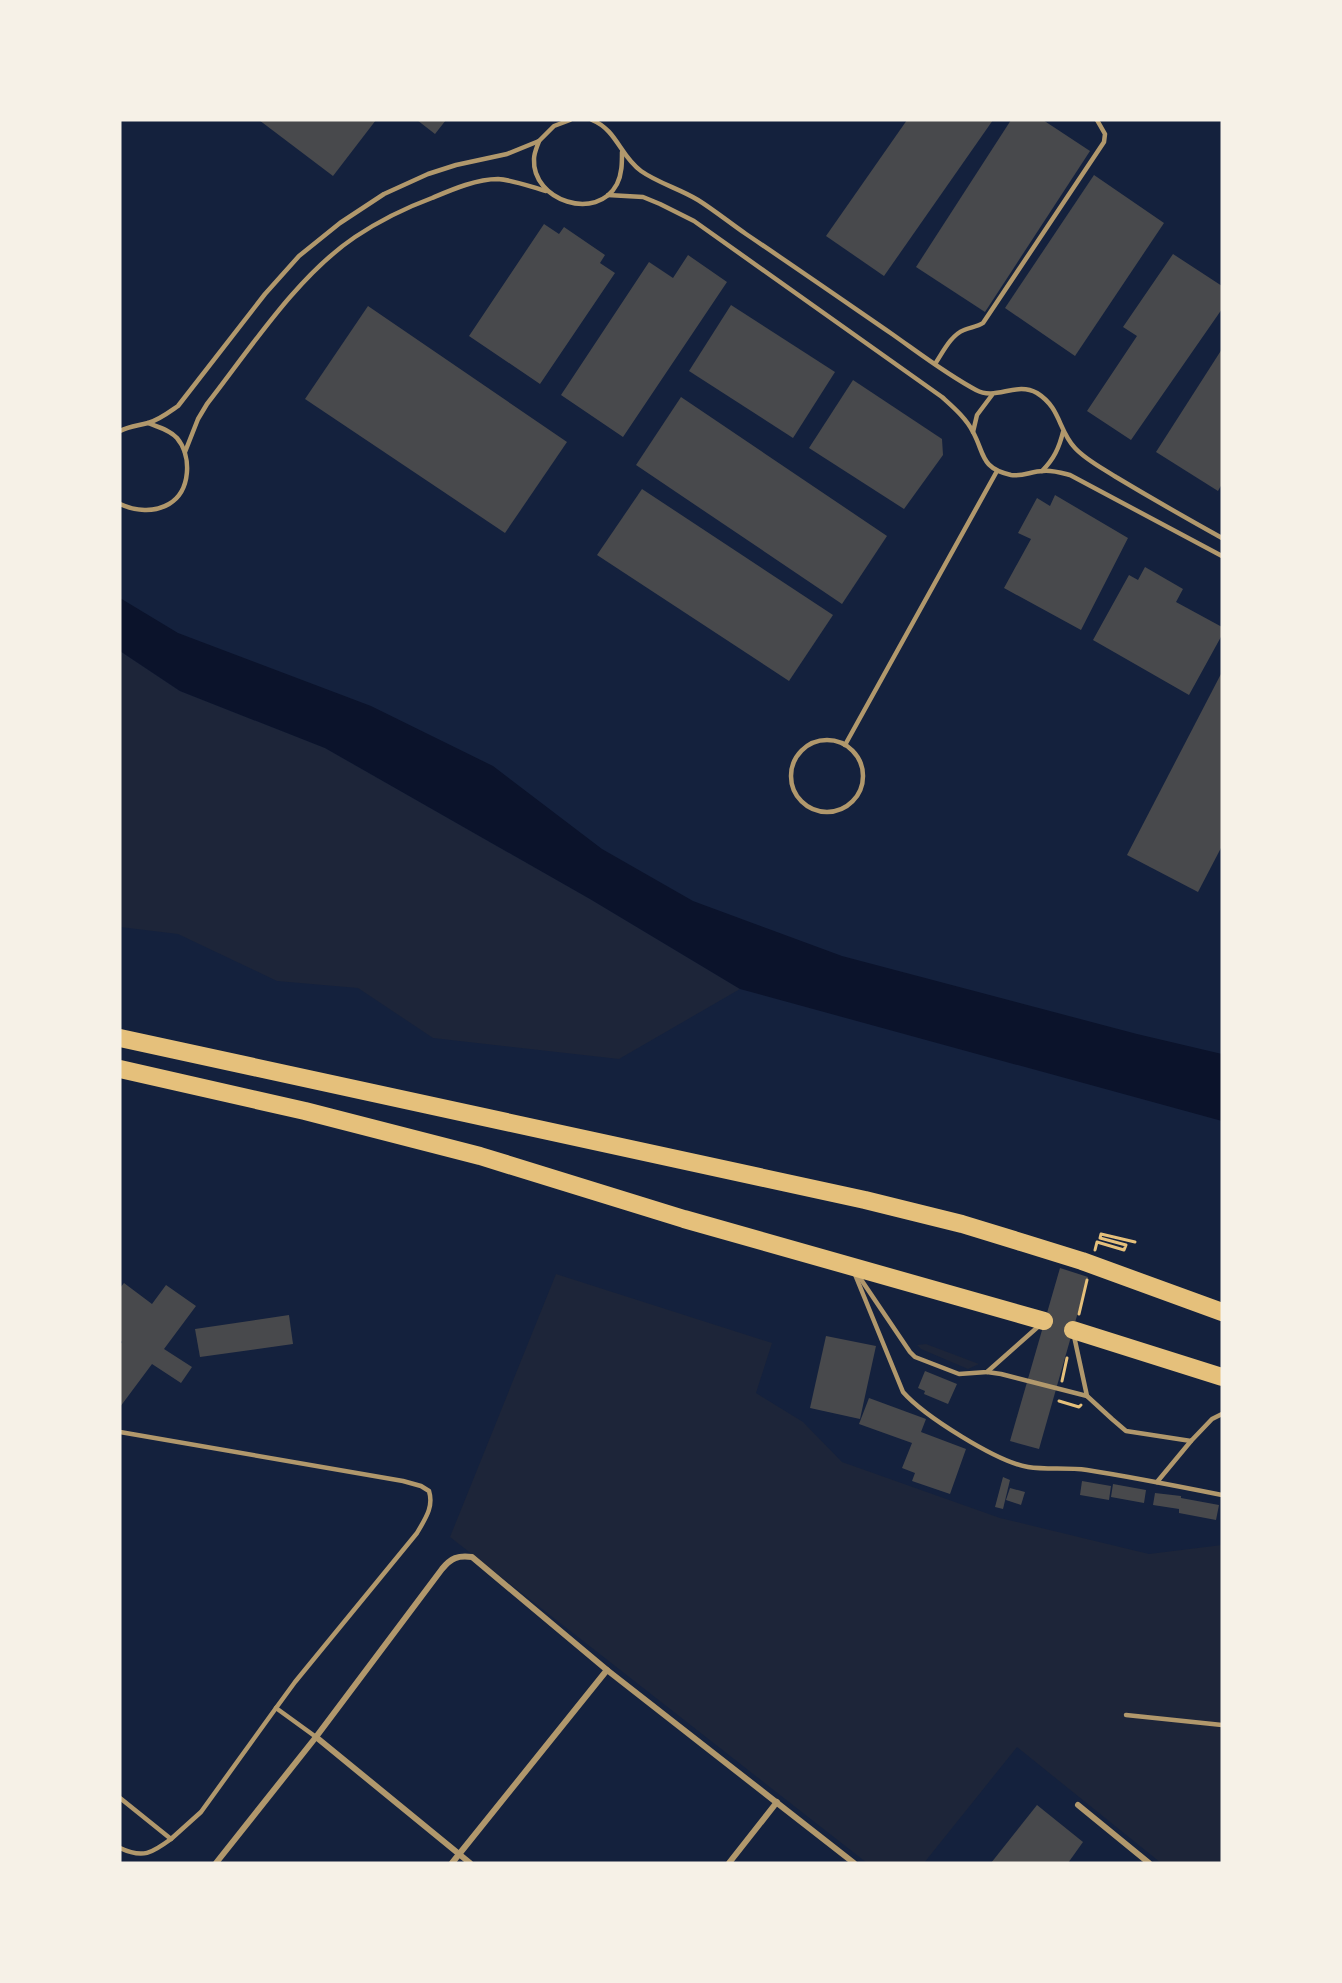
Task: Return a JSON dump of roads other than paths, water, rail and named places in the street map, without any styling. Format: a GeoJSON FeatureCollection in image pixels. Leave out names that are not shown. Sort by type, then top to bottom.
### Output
{"type":"FeatureCollection","features":[{"type":"Feature","properties":{"kind":"highway"},"geometry":{"type":"LineString","coordinates":[[120,1038],[740,1172],[962,1224],[1082,1261],[1222,1312]]}},
{"type":"Feature","properties":{"kind":"highway"},"geometry":{"type":"LineString","coordinates":[[120,1070],[305,1111],[480,1156],[684,1219],[1044,1321]]}},
{"type":"Feature","properties":{"kind":"highway"},"geometry":{"type":"LineString","coordinates":[[1073,1330],[1222,1377]]}},
{"type":"Feature","properties":{"kind":"street"},"geometry":{"type":"LineString","coordinates":[[216,1863],[316,1737],[442,1569],[450,1559],[461,1556],[472,1557],[607,1670],[854,1863]]}},
{"type":"Feature","properties":{"kind":"street"},"geometry":{"type":"LineString","coordinates":[[452,1863],[607,1670]]}},
{"type":"Feature","properties":{"kind":"street"},"geometry":{"type":"LineString","coordinates":[[316,1737],[470,1863]]}},
{"type":"Feature","properties":{"kind":"street"},"geometry":{"type":"LineString","coordinates":[[729,1863],[777,1802]]}},
{"type":"Feature","properties":{"kind":"street"},"geometry":{"type":"LineString","coordinates":[[1078,1805],[1149,1863]]}},
{"type":"Feature","properties":{"kind":"lane"},"geometry":{"type":"LineString","coordinates":[[120,431],[130,426],[148,423],[178,406],[265,294],[298,256],[340,223],[384,194],[428,174],[456,165],[507,154],[539,141],[554,126],[570,120]]}},
{"type":"Feature","properties":{"kind":"lane"},"geometry":{"type":"LineString","coordinates":[[935,364],[954,336],[983,323],[1104,142],[1105,134],[1097,120]]}},
{"type":"Feature","properties":{"kind":"lane"},"geometry":{"type":"LineString","coordinates":[[596,121],[609,130],[622,152],[640,170],[698,200],[935,364],[978,391],[992,394],[1024,389],[1036,393],[1058,414],[1063,431],[1074,448],[1090,461],[1222,538]]}},
{"type":"Feature","properties":{"kind":"lane"},"geometry":{"type":"LineString","coordinates":[[539,141],[534,159],[538,178],[546,191]]}},
{"type":"Feature","properties":{"kind":"lane"},"geometry":{"type":"LineString","coordinates":[[185,452],[198,419],[207,404],[278,312],[304,283],[354,238],[413,205],[481,181],[497,179],[546,191],[565,202],[580,204],[596,201],[608,195],[617,184],[622,168],[622,152]]}},
{"type":"Feature","properties":{"kind":"lane"},"geometry":{"type":"LineString","coordinates":[[608,195],[643,197],[694,221],[942,397],[958,412],[973,432],[986,462],[997,471],[1013,475],[1042,471],[1070,475],[1222,556]]}},
{"type":"Feature","properties":{"kind":"lane"},"geometry":{"type":"LineString","coordinates":[[973,432],[977,415],[992,394]]}},
{"type":"Feature","properties":{"kind":"lane"},"geometry":{"type":"LineString","coordinates":[[120,504],[134,510],[154,509],[170,504],[182,490],[188,470],[185,452],[176,437],[148,423]]}},
{"type":"Feature","properties":{"kind":"lane"},"geometry":{"type":"LineString","coordinates":[[1042,471],[1059,449],[1063,431]]}},
{"type":"Feature","properties":{"kind":"lane"},"geometry":{"type":"LineString","coordinates":[[844,745],[997,471]]}},
{"type":"Feature","properties":{"kind":"lane"},"geometry":{"type":"LineString","coordinates":[[820,741],[833,741],[844,745],[860,761],[862,783],[858,794],[842,809],[820,812],[809,808],[793,789],[791,777],[796,759],[808,745],[820,741]]}},
{"type":"Feature","properties":{"kind":"lane"},"geometry":{"type":"LineString","coordinates":[[852,1266],[915,1357],[959,1374],[987,1372],[1001,1374],[1087,1396],[1125,1431],[1191,1441]]}},
{"type":"Feature","properties":{"kind":"lane"},"geometry":{"type":"LineString","coordinates":[[852,1266],[903,1392],[914,1404],[974,1444],[1001,1458],[1026,1467],[1085,1470],[1222,1495]]}},
{"type":"Feature","properties":{"kind":"lane"},"geometry":{"type":"LineString","coordinates":[[987,1372],[1044,1321]]}},
{"type":"Feature","properties":{"kind":"lane"},"geometry":{"type":"LineString","coordinates":[[1073,1330],[1087,1396]]}},
{"type":"Feature","properties":{"kind":"lane"},"geometry":{"type":"LineString","coordinates":[[1157,1482],[1212,1419],[1222,1414]]}},
{"type":"Feature","properties":{"kind":"lane"},"geometry":{"type":"LineString","coordinates":[[120,1432],[403,1481],[429,1491],[432,1500],[417,1533],[295,1682],[201,1812],[157,1850],[143,1855],[131,1854],[120,1848]]}},
{"type":"Feature","properties":{"kind":"lane"},"geometry":{"type":"LineString","coordinates":[[276,1708],[316,1737]]}},
{"type":"Feature","properties":{"kind":"lane"},"geometry":{"type":"LineString","coordinates":[[1126,1715],[1222,1725]]}},
{"type":"Feature","properties":{"kind":"lane"},"geometry":{"type":"LineString","coordinates":[[120,1798],[171,1839]]}}]}
